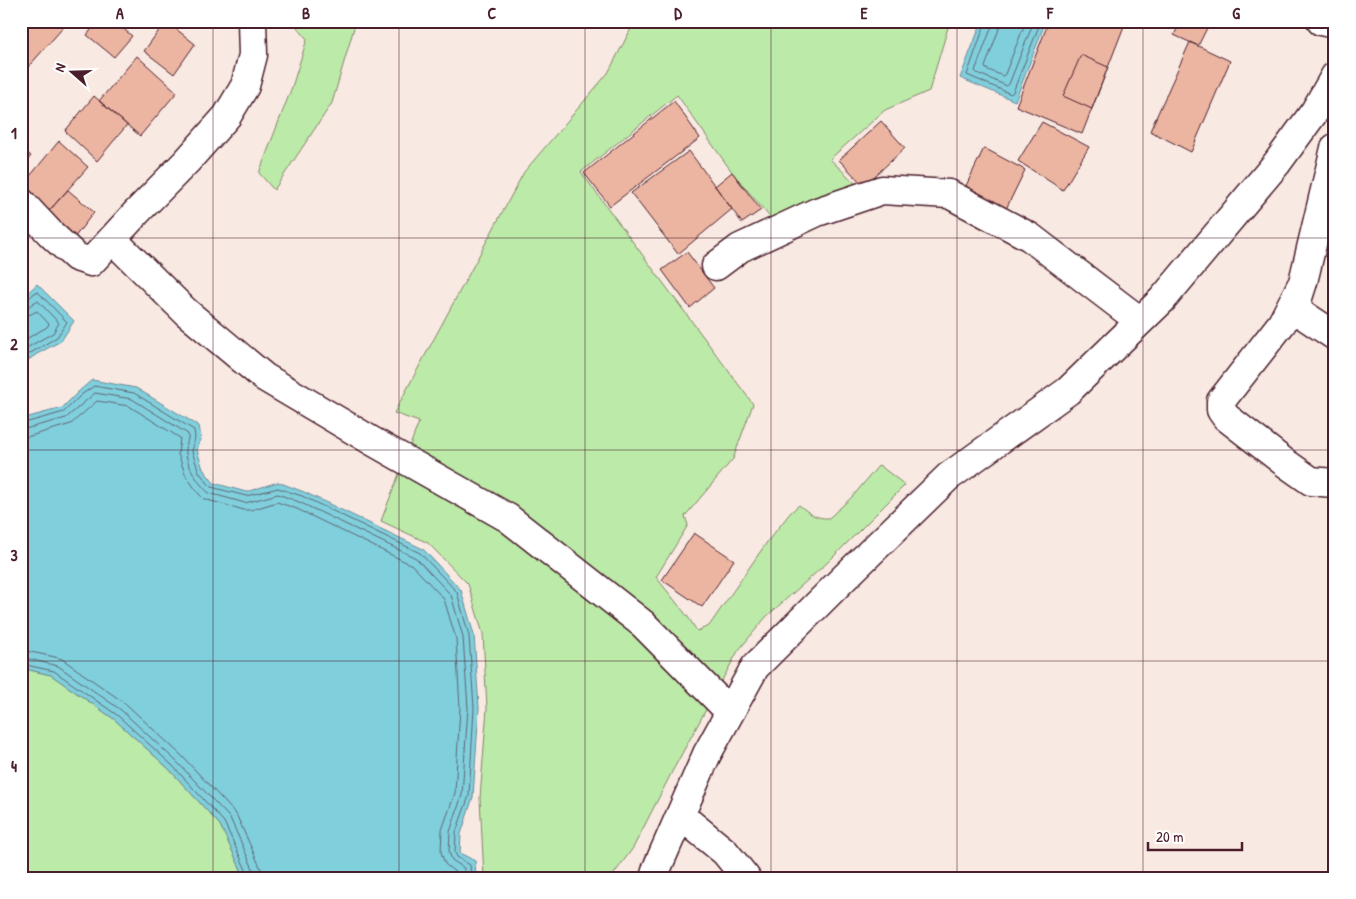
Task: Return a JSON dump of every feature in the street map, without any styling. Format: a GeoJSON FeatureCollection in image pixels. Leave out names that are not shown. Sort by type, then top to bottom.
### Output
{"type":"FeatureCollection","features":[{"type":"Feature","properties":{"kind":"street"},"geometry":{"type":"LineString","coordinates":[[21,202],[76,257],[91,262],[227,116],[245,86],[253,55],[252,21]]}},
{"type":"Feature","properties":{"kind":"street"},"geometry":{"type":"LineString","coordinates":[[1321,21],[1335,24]]}},
{"type":"Feature","properties":{"kind":"street"},"geometry":{"type":"LineString","coordinates":[[654,878],[707,754],[755,667],[948,477],[1068,390],[1162,300],[1277,163],[1315,111],[1335,76]]}},
{"type":"Feature","properties":{"kind":"street"},"geometry":{"type":"LineString","coordinates":[[1335,148],[1303,282],[1282,323],[1221,400],[1221,410],[1226,417],[1284,462],[1311,481],[1335,482]]}},
{"type":"Feature","properties":{"kind":"street"},"geometry":{"type":"LineString","coordinates":[[716,266],[740,248],[817,212],[882,190],[949,194],[1030,237],[1140,321]]}},
{"type":"Feature","properties":{"kind":"street"},"geometry":{"type":"LineString","coordinates":[[112,239],[186,312],[264,377],[508,518],[643,624],[730,712]]}},
{"type":"Feature","properties":{"kind":"street"},"geometry":{"type":"LineString","coordinates":[[1300,286],[1296,304],[1298,312],[1335,336]]}},
{"type":"Feature","properties":{"kind":"street"},"geometry":{"type":"LineString","coordinates":[[680,815],[726,852],[746,878]]}},
{"type":"Feature","properties":{"kind":"green space"},"geometry":{"type":"Polygon","coordinates":[[[292,21],[356,21],[332,103],[274,190],[259,173],[292,87],[307,39],[292,21]]]}},
{"type":"Feature","properties":{"kind":"green space"},"geometry":{"type":"Polygon","coordinates":[[[635,21],[950,21],[929,91],[885,110],[830,159],[858,186],[773,221],[732,172],[677,95],[581,172],[753,404],[733,459],[685,516],[688,525],[656,577],[697,631],[709,626],[767,542],[799,505],[809,513],[829,518],[853,496],[879,465],[905,485],[828,562],[766,617],[738,651],[633,848],[611,878],[484,878],[480,798],[487,708],[483,634],[468,584],[428,543],[381,521],[419,422],[394,413],[524,172],[608,73],[635,21]]]}},
{"type":"Feature","properties":{"kind":"green space"},"geometry":{"type":"Polygon","coordinates":[[[21,668],[51,675],[114,719],[169,769],[220,825],[245,878],[21,878],[21,668]]]}},
{"type":"Feature","properties":{"kind":"water"},"geometry":{"type":"Polygon","coordinates":[[[982,21],[1046,21],[1015,101],[960,78],[982,21]]]}},
{"type":"Feature","properties":{"kind":"water"},"geometry":{"type":"Polygon","coordinates":[[[37,284],[74,321],[61,341],[21,365],[21,299],[37,284]]]}},
{"type":"Feature","properties":{"kind":"water"},"geometry":{"type":"Polygon","coordinates":[[[92,380],[136,388],[199,426],[201,437],[197,450],[203,469],[214,483],[246,492],[278,482],[304,492],[423,549],[461,590],[474,635],[479,708],[473,797],[461,834],[460,853],[475,861],[476,878],[245,878],[220,825],[169,769],[114,719],[51,675],[21,668],[21,419],[62,408],[92,380]]]}},
{"type":"Feature","properties":{"kind":"building"},"geometry":{"type":"Polygon","coordinates":[[[26,21],[69,21],[21,75],[21,27],[26,21]]]}},
{"type":"Feature","properties":{"kind":"building"},"geometry":{"type":"Polygon","coordinates":[[[82,21],[97,21],[90,29],[82,21]]]}},
{"type":"Feature","properties":{"kind":"building"},"geometry":{"type":"Polygon","coordinates":[[[98,21],[114,21],[132,36],[114,57],[87,35],[98,21]]]}},
{"type":"Feature","properties":{"kind":"building"},"geometry":{"type":"Polygon","coordinates":[[[147,21],[159,21],[154,27],[147,21]]]}},
{"type":"Feature","properties":{"kind":"building"},"geometry":{"type":"Polygon","coordinates":[[[166,21],[195,44],[174,74],[144,51],[166,21]]]}},
{"type":"Feature","properties":{"kind":"building"},"geometry":{"type":"Polygon","coordinates":[[[1049,21],[1126,21],[1082,134],[1016,106],[1049,21]]]}},
{"type":"Feature","properties":{"kind":"building"},"geometry":{"type":"Polygon","coordinates":[[[1111,21],[1126,21],[1124,26],[1111,21]]]}},
{"type":"Feature","properties":{"kind":"building"},"geometry":{"type":"Polygon","coordinates":[[[1181,21],[1210,22],[1198,46],[1174,35],[1181,21]]]}},
{"type":"Feature","properties":{"kind":"building"},"geometry":{"type":"Polygon","coordinates":[[[1190,42],[1230,61],[1191,152],[1150,131],[1190,42]]]}},
{"type":"Feature","properties":{"kind":"building"},"geometry":{"type":"Polygon","coordinates":[[[1081,55],[1108,67],[1092,109],[1063,96],[1081,55]]]}},
{"type":"Feature","properties":{"kind":"building"},"geometry":{"type":"Polygon","coordinates":[[[137,56],[177,92],[140,136],[99,101],[137,56]]]}},
{"type":"Feature","properties":{"kind":"building"},"geometry":{"type":"Polygon","coordinates":[[[94,96],[127,125],[97,161],[65,131],[94,96]]]}},
{"type":"Feature","properties":{"kind":"building"},"geometry":{"type":"Polygon","coordinates":[[[674,101],[700,138],[610,206],[584,173],[674,101]]]}},
{"type":"Feature","properties":{"kind":"building"},"geometry":{"type":"Polygon","coordinates":[[[881,121],[905,148],[864,186],[839,160],[881,121]]]}},
{"type":"Feature","properties":{"kind":"building"},"geometry":{"type":"Polygon","coordinates":[[[1042,122],[1089,147],[1063,190],[1018,161],[1042,122]]]}},
{"type":"Feature","properties":{"kind":"building"},"geometry":{"type":"Polygon","coordinates":[[[59,141],[88,167],[47,213],[21,187],[59,141]]]}},
{"type":"Feature","properties":{"kind":"building"},"geometry":{"type":"Polygon","coordinates":[[[21,147],[31,156],[21,167],[21,147]]]}},
{"type":"Feature","properties":{"kind":"building"},"geometry":{"type":"Polygon","coordinates":[[[984,148],[1025,170],[1005,211],[964,190],[984,148]]]}},
{"type":"Feature","properties":{"kind":"building"},"geometry":{"type":"Polygon","coordinates":[[[689,151],[732,209],[678,254],[631,193],[689,151]]]}},
{"type":"Feature","properties":{"kind":"building"},"geometry":{"type":"Polygon","coordinates":[[[732,172],[761,210],[742,223],[715,186],[732,172]]]}},
{"type":"Feature","properties":{"kind":"building"},"geometry":{"type":"Polygon","coordinates":[[[68,190],[94,212],[74,238],[47,213],[68,190]]]}},
{"type":"Feature","properties":{"kind":"building"},"geometry":{"type":"Polygon","coordinates":[[[21,212],[35,225],[21,241],[21,212]]]}},
{"type":"Feature","properties":{"kind":"building"},"geometry":{"type":"Polygon","coordinates":[[[687,252],[714,288],[690,308],[662,270],[687,252]]]}},
{"type":"Feature","properties":{"kind":"building"},"geometry":{"type":"Polygon","coordinates":[[[694,533],[734,560],[702,607],[662,580],[694,533]]]}}]}
